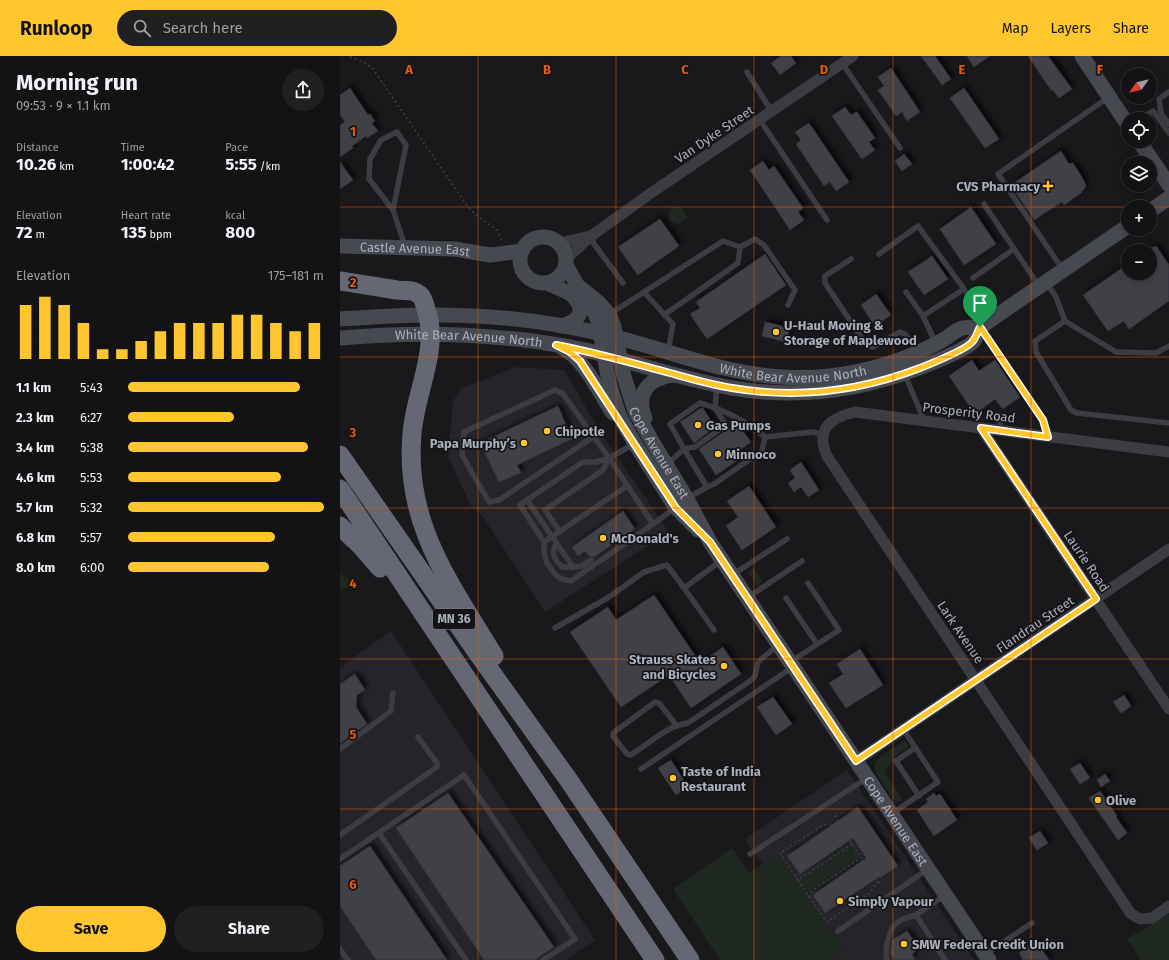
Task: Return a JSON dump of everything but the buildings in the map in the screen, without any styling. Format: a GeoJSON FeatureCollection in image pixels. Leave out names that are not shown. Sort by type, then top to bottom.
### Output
{"type":"FeatureCollection","features":[{"type":"Feature","properties":{"kind":"highway"},"geometry":{"type":"LineString","coordinates":[[340,281],[413,291],[420,295],[428,315],[430,333],[430,346],[412,432],[412,477],[420,519],[427,540],[448,580],[570,782]]}},
{"type":"Feature","properties":{"kind":"highway","name":"MN 36"},"geometry":{"type":"LineString","coordinates":[[340,455],[452,617],[570,782],[690,960]]}},
{"type":"Feature","properties":{"kind":"highway","name":"MN 36"},"geometry":{"type":"LineString","coordinates":[[340,489],[655,960]]}},
{"type":"Feature","properties":{"kind":"highway"},"geometry":{"type":"LineString","coordinates":[[340,526],[362,547],[387,576],[465,676]]}},
{"type":"Feature","properties":{"kind":"main road"},"geometry":{"type":"LineString","coordinates":[[1082,56],[1121,114]]}},
{"type":"Feature","properties":{"kind":"main road"},"geometry":{"type":"LineString","coordinates":[[1144,148],[1169,185]]}},
{"type":"Feature","properties":{"kind":"main road"},"geometry":{"type":"LineString","coordinates":[[1157,206],[1169,198]]}},
{"type":"Feature","properties":{"kind":"main road","name":"White Bear Avenue North"},"geometry":{"type":"LineString","coordinates":[[340,319],[428,315],[516,319],[608,335],[737,372],[799,378],[832,376],[866,370],[889,363],[936,344],[962,328],[983,324],[1121,231]]}},
{"type":"Feature","properties":{"kind":"main road"},"geometry":{"type":"LineString","coordinates":[[566,262],[559,277],[546,283],[540,283],[528,278],[521,267],[520,262],[522,251],[526,244],[531,240],[545,237],[558,243],[565,253],[566,262],[577,286],[598,302],[609,314],[614,327],[608,335]]}},
{"type":"Feature","properties":{"kind":"main road","name":"Castle Avenue East"},"geometry":{"type":"LineString","coordinates":[[340,246],[455,249],[490,255]]}},
{"type":"Feature","properties":{"kind":"main road"},"geometry":{"type":"LineString","coordinates":[[490,255],[522,251]]}},
{"type":"Feature","properties":{"kind":"main road"},"geometry":{"type":"LineString","coordinates":[[490,255],[521,267]]}},
{"type":"Feature","properties":{"kind":"main road"},"geometry":{"type":"LineString","coordinates":[[546,283],[562,289],[590,307],[608,335],[620,360]]}},
{"type":"Feature","properties":{"kind":"main road"},"geometry":{"type":"LineString","coordinates":[[561,326],[574,321],[580,314],[580,306],[574,296]]}},
{"type":"Feature","properties":{"kind":"main road","name":"White Bear Avenue North"},"geometry":{"type":"LineString","coordinates":[[340,338],[430,333],[482,336],[556,345],[605,355],[717,385],[755,391],[807,393],[865,385],[905,374],[945,357],[973,342],[983,324]]}},
{"type":"Feature","properties":{"kind":"main road","name":"Cope Avenue East"},"geometry":{"type":"LineString","coordinates":[[608,335],[605,355],[609,383],[620,415],[635,444],[682,503],[710,542],[987,957]]}},
{"type":"Feature","properties":{"kind":"main road"},"geometry":{"type":"LineString","coordinates":[[556,345],[570,352],[580,361],[635,444]]}},
{"type":"Feature","properties":{"kind":"main road","name":"Cope Avenue East"},"geometry":{"type":"LineString","coordinates":[[620,360],[626,386],[635,411],[666,465],[682,503]]}},
{"type":"Feature","properties":{"kind":"main road"},"geometry":{"type":"LineString","coordinates":[[666,465],[644,416],[641,403],[645,391],[652,382],[664,377],[677,375]]}},
{"type":"Feature","properties":{"kind":"street","name":"Van Dyke Street"},"geometry":{"type":"LineString","coordinates":[[566,262],[591,236],[853,56]]}},
{"type":"Feature","properties":{"kind":"street","name":"Van Dyke Street"},"geometry":{"type":"LineString","coordinates":[[558,243],[591,236]]}},
{"type":"Feature","properties":{"kind":"street","name":"Prosperity Road"},"geometry":{"type":"LineString","coordinates":[[823,435],[828,424],[841,416],[855,412],[1169,452]]}},
{"type":"Feature","properties":{"kind":"street","name":"Laurie Road"},"geometry":{"type":"LineString","coordinates":[[981,428],[1169,709]]}},
{"type":"Feature","properties":{"kind":"street","name":"Lark Avenue"},"geometry":{"type":"LineString","coordinates":[[823,435],[822,446],[827,456],[1131,914],[1140,919],[1152,918],[1169,906]]}},
{"type":"Feature","properties":{"kind":"street","name":"Flandrau Street"},"geometry":{"type":"LineString","coordinates":[[856,761],[1169,549]]}},
{"type":"Feature","properties":{"kind":"lane"},"geometry":{"type":"LineString","coordinates":[[842,63],[900,148]]}},
{"type":"Feature","properties":{"kind":"lane"},"geometry":{"type":"LineString","coordinates":[[747,72],[772,112]]}},
{"type":"Feature","properties":{"kind":"lane"},"geometry":{"type":"LineString","coordinates":[[1169,92],[1158,99],[1161,113],[1169,124]]}},
{"type":"Feature","properties":{"kind":"lane"},"geometry":{"type":"LineString","coordinates":[[1063,270],[998,174],[1110,97]]}},
{"type":"Feature","properties":{"kind":"lane"},"geometry":{"type":"LineString","coordinates":[[1157,116],[1169,133]]}},
{"type":"Feature","properties":{"kind":"lane"},"geometry":{"type":"LineString","coordinates":[[760,120],[827,220]]}},
{"type":"Feature","properties":{"kind":"lane"},"geometry":{"type":"LineString","coordinates":[[393,210],[406,146],[397,132],[381,140],[370,159],[369,179],[393,210],[403,240],[403,248]]}},
{"type":"Feature","properties":{"kind":"lane"},"geometry":{"type":"LineString","coordinates":[[984,204],[1014,249],[1042,284],[1056,297],[1065,321],[1116,352],[1156,353],[1169,346]]}},
{"type":"Feature","properties":{"kind":"lane"},"geometry":{"type":"LineString","coordinates":[[879,254],[918,226],[964,289],[983,324],[1043,420],[1048,437]]}},
{"type":"Feature","properties":{"kind":"lane"},"geometry":{"type":"LineString","coordinates":[[591,236],[594,244],[623,284]]}},
{"type":"Feature","properties":{"kind":"lane"},"geometry":{"type":"LineString","coordinates":[[609,314],[723,241],[740,247],[755,239],[764,245],[796,290],[788,305]]}},
{"type":"Feature","properties":{"kind":"lane"},"geometry":{"type":"LineString","coordinates":[[664,315],[738,263],[740,247]]}},
{"type":"Feature","properties":{"kind":"lane"},"geometry":{"type":"LineString","coordinates":[[974,278],[1014,249]]}},
{"type":"Feature","properties":{"kind":"lane"},"geometry":{"type":"LineString","coordinates":[[851,259],[825,276],[825,283],[867,346],[873,347],[900,332],[905,334],[918,352]]}},
{"type":"Feature","properties":{"kind":"lane"},"geometry":{"type":"LineString","coordinates":[[923,316],[964,289]]}},
{"type":"Feature","properties":{"kind":"lane"},"geometry":{"type":"LineString","coordinates":[[644,292],[673,324],[668,352]]}},
{"type":"Feature","properties":{"kind":"lane"},"geometry":{"type":"LineString","coordinates":[[906,292],[923,316],[936,344]]}},
{"type":"Feature","properties":{"kind":"lane"},"geometry":{"type":"LineString","coordinates":[[1065,321],[1035,341],[1036,352],[1071,410],[1077,413],[1169,423]]}},
{"type":"Feature","properties":{"kind":"lane"},"geometry":{"type":"LineString","coordinates":[[905,374],[924,421]]}},
{"type":"Feature","properties":{"kind":"lane"},"geometry":{"type":"LineString","coordinates":[[666,465],[684,449],[695,447],[726,425],[715,408],[717,385]]}},
{"type":"Feature","properties":{"kind":"lane"},"geometry":{"type":"LineString","coordinates":[[593,436],[499,500],[488,502],[462,455],[464,432],[555,390],[563,394],[609,458],[653,524]]}},
{"type":"Feature","properties":{"kind":"lane"},"geometry":{"type":"LineString","coordinates":[[707,487],[670,424],[700,403],[715,408],[753,427],[765,437],[812,432],[823,435]]}},
{"type":"Feature","properties":{"kind":"lane"},"geometry":{"type":"LineString","coordinates":[[1000,415],[1000,430]]}},
{"type":"Feature","properties":{"kind":"lane"},"geometry":{"type":"LineString","coordinates":[[635,444],[609,458],[596,462],[583,462],[520,505],[544,542],[544,553],[547,564],[554,573],[562,579],[570,581],[682,503],[714,484],[762,451],[765,437]]}},
{"type":"Feature","properties":{"kind":"lane"},"geometry":{"type":"LineString","coordinates":[[530,520],[603,470],[609,458]]}},
{"type":"Feature","properties":{"kind":"lane"},"geometry":{"type":"LineString","coordinates":[[544,542],[627,486]]}},
{"type":"Feature","properties":{"kind":"lane"},"geometry":{"type":"LineString","coordinates":[[527,500],[573,567]]}},
{"type":"Feature","properties":{"kind":"lane"},"geometry":{"type":"LineString","coordinates":[[545,510],[560,532]]}},
{"type":"Feature","properties":{"kind":"lane"},"geometry":{"type":"LineString","coordinates":[[732,576],[787,540]]}},
{"type":"Feature","properties":{"kind":"lane"},"geometry":{"type":"LineString","coordinates":[[556,544],[553,549],[553,554],[555,561],[562,567],[582,566],[591,560]]}},
{"type":"Feature","properties":{"kind":"lane"},"geometry":{"type":"LineString","coordinates":[[684,588],[722,560]]}},
{"type":"Feature","properties":{"kind":"lane"},"geometry":{"type":"LineString","coordinates":[[747,598],[802,561]]}},
{"type":"Feature","properties":{"kind":"lane"},"geometry":{"type":"LineString","coordinates":[[555,628],[608,597],[644,572],[667,565],[714,630]]}},
{"type":"Feature","properties":{"kind":"lane"},"geometry":{"type":"LineString","coordinates":[[641,769],[839,630],[808,584]]}},
{"type":"Feature","properties":{"kind":"lane"},"geometry":{"type":"LineString","coordinates":[[786,598],[817,644]]}},
{"type":"Feature","properties":{"kind":"lane"},"geometry":{"type":"LineString","coordinates":[[677,726],[664,708],[659,703],[655,702],[613,733],[613,736],[624,751],[631,755],[661,734],[677,726],[688,723],[750,681],[755,676],[758,662],[778,644]]}},
{"type":"Feature","properties":{"kind":"lane"},"geometry":{"type":"LineString","coordinates":[[340,749],[391,711],[393,693]]}},
{"type":"Feature","properties":{"kind":"lane"},"geometry":{"type":"LineString","coordinates":[[892,814],[938,782],[903,729]]}},
{"type":"Feature","properties":{"kind":"lane"},"geometry":{"type":"LineString","coordinates":[[340,835],[437,767],[437,763],[418,736]]}},
{"type":"Feature","properties":{"kind":"lane"},"geometry":{"type":"LineString","coordinates":[[915,748],[896,761],[919,796]]}},
{"type":"Feature","properties":{"kind":"lane"},"geometry":{"type":"LineString","coordinates":[[340,859],[464,775],[575,939],[543,960]]}},
{"type":"Feature","properties":{"kind":"lane"},"geometry":{"type":"LineString","coordinates":[[750,854],[867,778]]}},
{"type":"Feature","properties":{"kind":"lane"},"geometry":{"type":"LineString","coordinates":[[379,833],[466,960]]}},
{"type":"Feature","properties":{"kind":"lane"},"geometry":{"type":"LineString","coordinates":[[838,931],[928,869]]}},
{"type":"Feature","properties":{"kind":"lane"},"geometry":{"type":"LineString","coordinates":[[887,960],[885,956],[889,932],[894,924],[902,918],[916,915],[945,894]]}},
{"type":"Feature","properties":{"kind":"lane"},"geometry":{"type":"LineString","coordinates":[[916,915],[945,960]]}},
{"type":"Feature","properties":{"kind":"lane"},"geometry":{"type":"LineString","coordinates":[[987,957],[1032,922]]}},
{"type":"Feature","properties":{"kind":"lane"},"geometry":{"type":"LineString","coordinates":[[340,949],[348,960]]}},
{"type":"Feature","properties":{"kind":"path"},"geometry":{"type":"LineString","coordinates":[[350,57],[364,62],[373,69],[468,207],[477,216],[497,230],[505,248]]}},
{"type":"Feature","properties":{"kind":"path"},"geometry":{"type":"LineString","coordinates":[[835,815],[838,823],[861,858],[877,881],[883,886]]}},
{"type":"Feature","properties":{"kind":"path"},"geometry":{"type":"LineString","coordinates":[[838,823],[822,825],[780,853],[826,922],[871,892],[877,881]]}},
{"type":"Feature","properties":{"kind":"path"},"geometry":{"type":"LineString","coordinates":[[798,880],[852,844]]}},
{"type":"Feature","properties":{"kind":"path"},"geometry":{"type":"LineString","coordinates":[[809,896],[813,890],[861,858]]}},
{"type":"Feature","properties":{"kind":"shaded area"},"geometry":{"type":"Polygon","coordinates":[[[677,206],[683,209],[688,218],[679,224],[670,222],[668,218],[671,207],[677,206]]]}},
{"type":"Feature","properties":{"kind":"shaded area"},"geometry":{"type":"Polygon","coordinates":[[[515,367],[564,370],[604,438],[669,532],[545,612],[483,517],[471,506],[448,457],[453,401],[462,388],[515,367]]]}},
{"type":"Feature","properties":{"kind":"shaded area"},"geometry":{"type":"Polygon","coordinates":[[[754,568],[763,581],[757,586],[748,572],[754,568]]]}},
{"type":"Feature","properties":{"kind":"shaded area"},"geometry":{"type":"Polygon","coordinates":[[[340,573],[354,583],[340,592],[340,573]]]}},
{"type":"Feature","properties":{"kind":"shaded area"},"geometry":{"type":"Polygon","coordinates":[[[391,631],[595,940],[566,960],[340,960],[340,667],[391,631]]]}},
{"type":"Feature","properties":{"kind":"shaded area"},"geometry":{"type":"Polygon","coordinates":[[[905,740],[909,746],[896,756],[884,771],[901,797],[901,801],[895,802],[875,772],[875,763],[880,757],[905,740]]]}},
{"type":"Feature","properties":{"kind":"shaded area"},"geometry":{"type":"Polygon","coordinates":[[[847,770],[974,960],[829,960],[745,839],[847,770]]]}},
{"type":"Feature","properties":{"kind":"shaded area"},"geometry":{"type":"Polygon","coordinates":[[[851,846],[860,858],[813,889],[809,895],[799,881],[851,846]]]}},
{"type":"Feature","properties":{"kind":"shaded area"},"geometry":{"type":"Polygon","coordinates":[[[732,848],[749,873],[778,854],[844,950],[830,960],[720,960],[673,889],[732,848]]]}},
{"type":"Feature","properties":{"kind":"shaded area"},"geometry":{"type":"Polygon","coordinates":[[[1169,913],[1169,960],[1141,960],[1127,939],[1169,913]]]}},
{"type":"Feature","properties":{"kind":"place","name":"CVS Pharmacy"},"geometry":{"type":"Point","coordinates":[1048,186]}},
{"type":"Feature","properties":{"kind":"place","name":"U-Haul Moving & Storage of Maplewood"},"geometry":{"type":"Point","coordinates":[776,332]}},
{"type":"Feature","properties":{"kind":"place","name":"Gas Pumps"},"geometry":{"type":"Point","coordinates":[698,425]}},
{"type":"Feature","properties":{"kind":"place","name":"Chipotle"},"geometry":{"type":"Point","coordinates":[547,431]}},
{"type":"Feature","properties":{"kind":"place","name":"Papa Murphy’s"},"geometry":{"type":"Point","coordinates":[524,443]}},
{"type":"Feature","properties":{"kind":"place","name":"Minnoco"},"geometry":{"type":"Point","coordinates":[718,454]}},
{"type":"Feature","properties":{"kind":"place","name":"McDonald's"},"geometry":{"type":"Point","coordinates":[603,538]}},
{"type":"Feature","properties":{"kind":"place","name":"Strauss Skates and Bicycles"},"geometry":{"type":"Point","coordinates":[724,666]}},
{"type":"Feature","properties":{"kind":"place","name":"Taste of India Restaurant"},"geometry":{"type":"Point","coordinates":[673,778]}},
{"type":"Feature","properties":{"kind":"place","name":"Olive"},"geometry":{"type":"Point","coordinates":[1098,800]}},
{"type":"Feature","properties":{"kind":"place","name":"Simply Vapour"},"geometry":{"type":"Point","coordinates":[840,901]}},
{"type":"Feature","properties":{"kind":"place","name":"SMW Federal Credit Union"},"geometry":{"type":"Point","coordinates":[904,944]}},
{"type":"Feature","properties":{"kind":"route"},"geometry":{"type":"LineString","coordinates":[[980,327],[1043,420],[1048,437],[981,428],[1096,599],[856,761],[710,542],[676,508],[635,444],[607,405],[580,361],[570,352],[556,345],[591,352],[717,385],[755,391],[807,393],[865,385],[889,379],[917,369],[945,357],[973,342],[980,327]]}}]}
